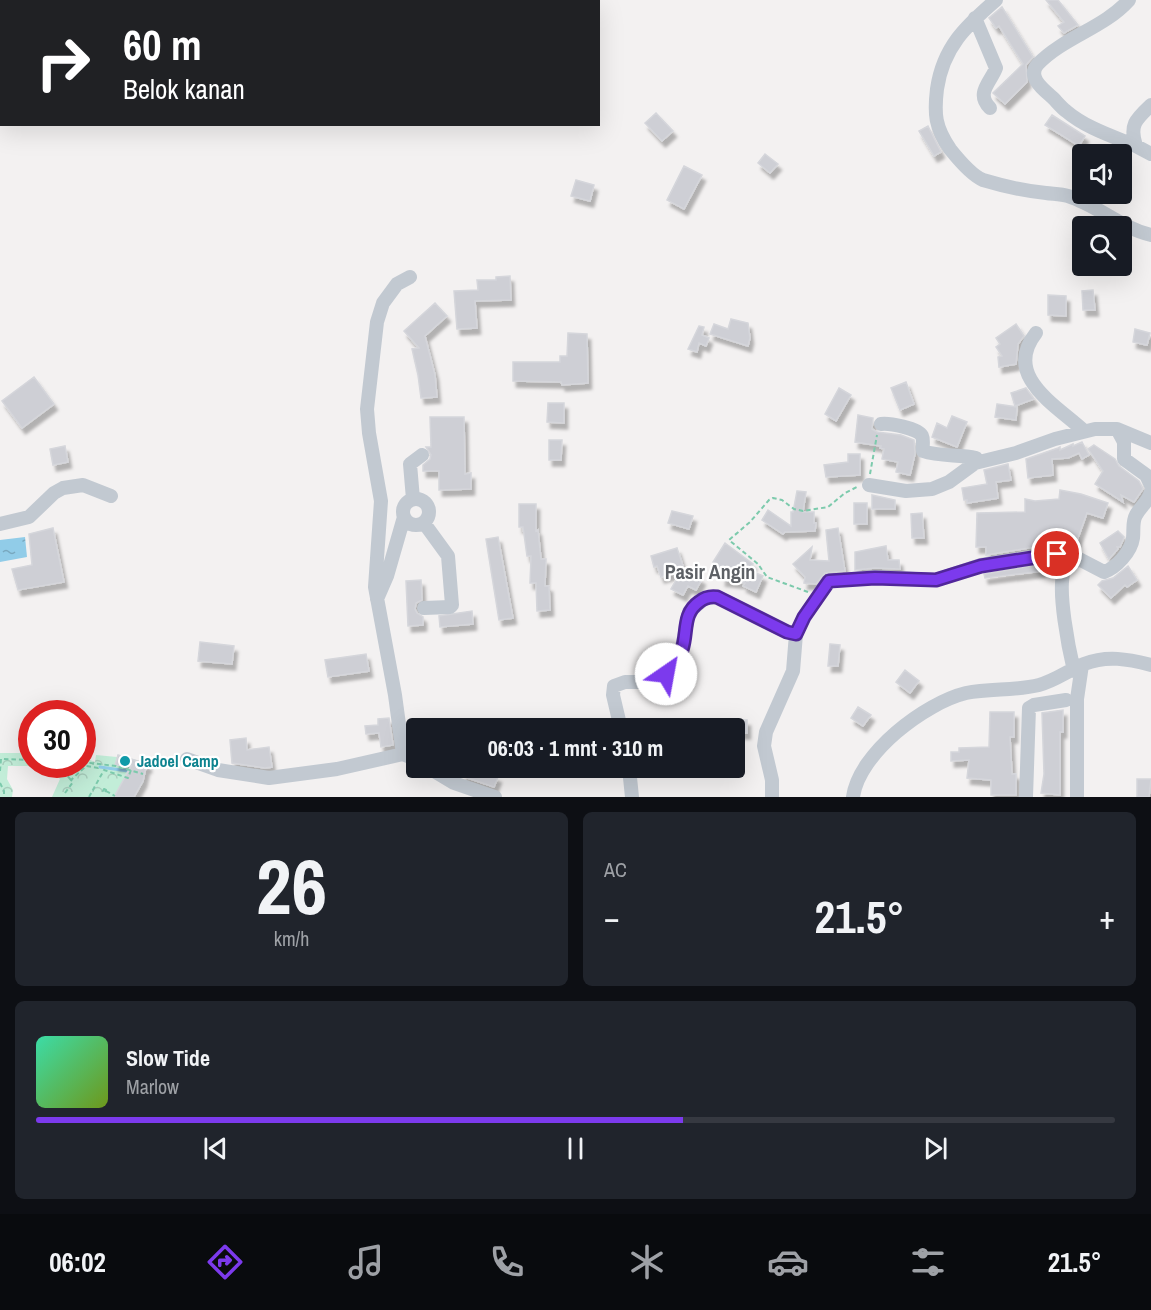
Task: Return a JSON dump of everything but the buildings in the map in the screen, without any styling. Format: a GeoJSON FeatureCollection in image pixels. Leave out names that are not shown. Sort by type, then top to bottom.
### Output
{"type":"FeatureCollection","features":[{"type":"Feature","properties":{"kind":"street"},"geometry":{"type":"LineString","coordinates":[[996,0],[961,33],[940,68],[934,102],[939,130],[953,153],[983,180],[1070,196],[1132,228],[1151,235]]}},
{"type":"Feature","properties":{"kind":"street"},"geometry":{"type":"LineString","coordinates":[[1129,0],[1111,17],[1065,44],[1042,61],[1036,68],[1035,74],[1038,83],[1065,110],[1098,131],[1151,154]]}},
{"type":"Feature","properties":{"kind":"street"},"geometry":{"type":"LineString","coordinates":[[975,18],[996,68],[983,92],[990,108]]}},
{"type":"Feature","properties":{"kind":"street"},"geometry":{"type":"LineString","coordinates":[[1136,146],[1133,126],[1151,105]]}},
{"type":"Feature","properties":{"kind":"street"},"geometry":{"type":"LineString","coordinates":[[403,754],[395,695],[377,599],[375,575],[380,538],[381,501],[367,409],[377,322],[383,303],[397,284],[410,277]]}},
{"type":"Feature","properties":{"kind":"street"},"geometry":{"type":"LineString","coordinates":[[1035,333],[1025,354],[1024,363],[1027,375],[1037,388],[1084,431]]}},
{"type":"Feature","properties":{"kind":"street"},"geometry":{"type":"LineString","coordinates":[[881,424],[918,432],[923,438],[923,451],[930,454],[968,456],[976,458],[978,462]]}},
{"type":"Feature","properties":{"kind":"street"},"geometry":{"type":"LineString","coordinates":[[1117,429],[1124,442],[1124,459],[1146,475],[1151,484]]}},
{"type":"Feature","properties":{"kind":"street"},"geometry":{"type":"LineString","coordinates":[[869,485],[906,491],[932,489],[949,482],[978,462],[1084,431],[1117,429],[1151,443]]}},
{"type":"Feature","properties":{"kind":"street"},"geometry":{"type":"LineString","coordinates":[[413,500],[410,464],[422,455]]}},
{"type":"Feature","properties":{"kind":"street"},"geometry":{"type":"LineString","coordinates":[[0,524],[29,518],[54,493],[63,488],[83,485],[111,496]]}},
{"type":"Feature","properties":{"kind":"street"},"geometry":{"type":"LineString","coordinates":[[772,797],[772,780],[764,751],[764,739],[793,671],[796,634],[817,596],[829,581],[875,578],[936,580],[981,566],[1057,554],[1079,559],[1104,572],[1114,566],[1130,549],[1135,517],[1151,492]]}},
{"type":"Feature","properties":{"kind":"street"},"geometry":{"type":"LineString","coordinates":[[377,599],[387,576],[404,518],[405,504],[413,500],[422,500],[428,507],[429,515],[424,523],[411,524],[404,518]]}},
{"type":"Feature","properties":{"kind":"street"},"geometry":{"type":"LineString","coordinates":[[424,523],[448,556],[452,605],[450,608],[424,608]]}},
{"type":"Feature","properties":{"kind":"street"},"geometry":{"type":"LineString","coordinates":[[1077,797],[1078,668],[1066,638],[1063,578],[1066,567],[1079,559]]}},
{"type":"Feature","properties":{"kind":"street"},"geometry":{"type":"LineString","coordinates":[[618,718],[613,694],[614,686],[624,682],[653,682],[666,674],[681,652],[689,612],[705,598],[717,597],[787,632],[796,634]]}},
{"type":"Feature","properties":{"kind":"street"},"geometry":{"type":"LineString","coordinates":[[853,797],[861,773],[871,757],[909,723],[947,699],[988,690],[1038,686],[1078,668],[1111,658],[1151,666]]}},
{"type":"Feature","properties":{"kind":"street"},"geometry":{"type":"LineString","coordinates":[[1026,797],[1029,708],[1034,705],[1066,700]]}},
{"type":"Feature","properties":{"kind":"street"},"geometry":{"type":"LineString","coordinates":[[187,759],[218,770],[269,778],[338,769],[403,754],[406,755]]}},
{"type":"Feature","properties":{"kind":"street"},"geometry":{"type":"LineString","coordinates":[[446,778],[495,797]]}},
{"type":"Feature","properties":{"kind":"street"},"geometry":{"type":"LineString","coordinates":[[630,778],[632,797]]}},
{"type":"Feature","properties":{"kind":"path"},"geometry":{"type":"LineString","coordinates":[[817,596],[767,577],[758,564],[729,540],[773,498],[803,511],[828,507],[851,489],[869,485],[870,467],[881,424]]}},
{"type":"Feature","properties":{"kind":"path"},"geometry":{"type":"LineString","coordinates":[[0,771],[2,759],[18,760]]}},
{"type":"Feature","properties":{"kind":"path"},"geometry":{"type":"LineString","coordinates":[[65,793],[73,782],[71,780],[86,766],[98,768],[98,764],[118,765],[143,774]]}},
{"type":"Feature","properties":{"kind":"path"},"geometry":{"type":"LineString","coordinates":[[89,797],[104,770],[127,780],[133,770]]}},
{"type":"Feature","properties":{"kind":"path"},"geometry":{"type":"LineString","coordinates":[[0,783],[4,791],[3,797]]}},
{"type":"Feature","properties":{"kind":"path"},"geometry":{"type":"LineString","coordinates":[[96,786],[115,796]]}},
{"type":"Feature","properties":{"kind":"green space"},"geometry":{"type":"Polygon","coordinates":[[[0,753],[18,753],[18,766],[8,766],[7,779],[13,790],[12,797],[0,797],[0,753]]]}},
{"type":"Feature","properties":{"kind":"green space"},"geometry":{"type":"Polygon","coordinates":[[[96,755],[117,757],[118,755],[147,763],[143,781],[134,797],[52,797],[60,779],[96,778],[96,755]]]}},
{"type":"Feature","properties":{"kind":"water"},"geometry":{"type":"Polygon","coordinates":[[[25,537],[27,557],[0,562],[0,540],[25,537]]]}},
{"type":"Feature","properties":{"kind":"waterway"},"geometry":{"type":"LineString","coordinates":[[100,767],[128,771]]}},
{"type":"Feature","properties":{"kind":"place","name":"Jadoel Camp"},"geometry":{"type":"Point","coordinates":[125,761]}},
{"type":"Feature","properties":{"kind":"district","name":"Pasir Angin"},"geometry":{"type":"Point","coordinates":[710,571]}},
{"type":"Feature","properties":{"kind":"route"},"geometry":{"type":"LineString","coordinates":[[666,674],[681,652],[687,615],[696,604],[708,597],[717,597],[745,613],[796,634],[817,596],[829,581],[848,578],[936,580],[981,566],[1057,554]]}}]}
